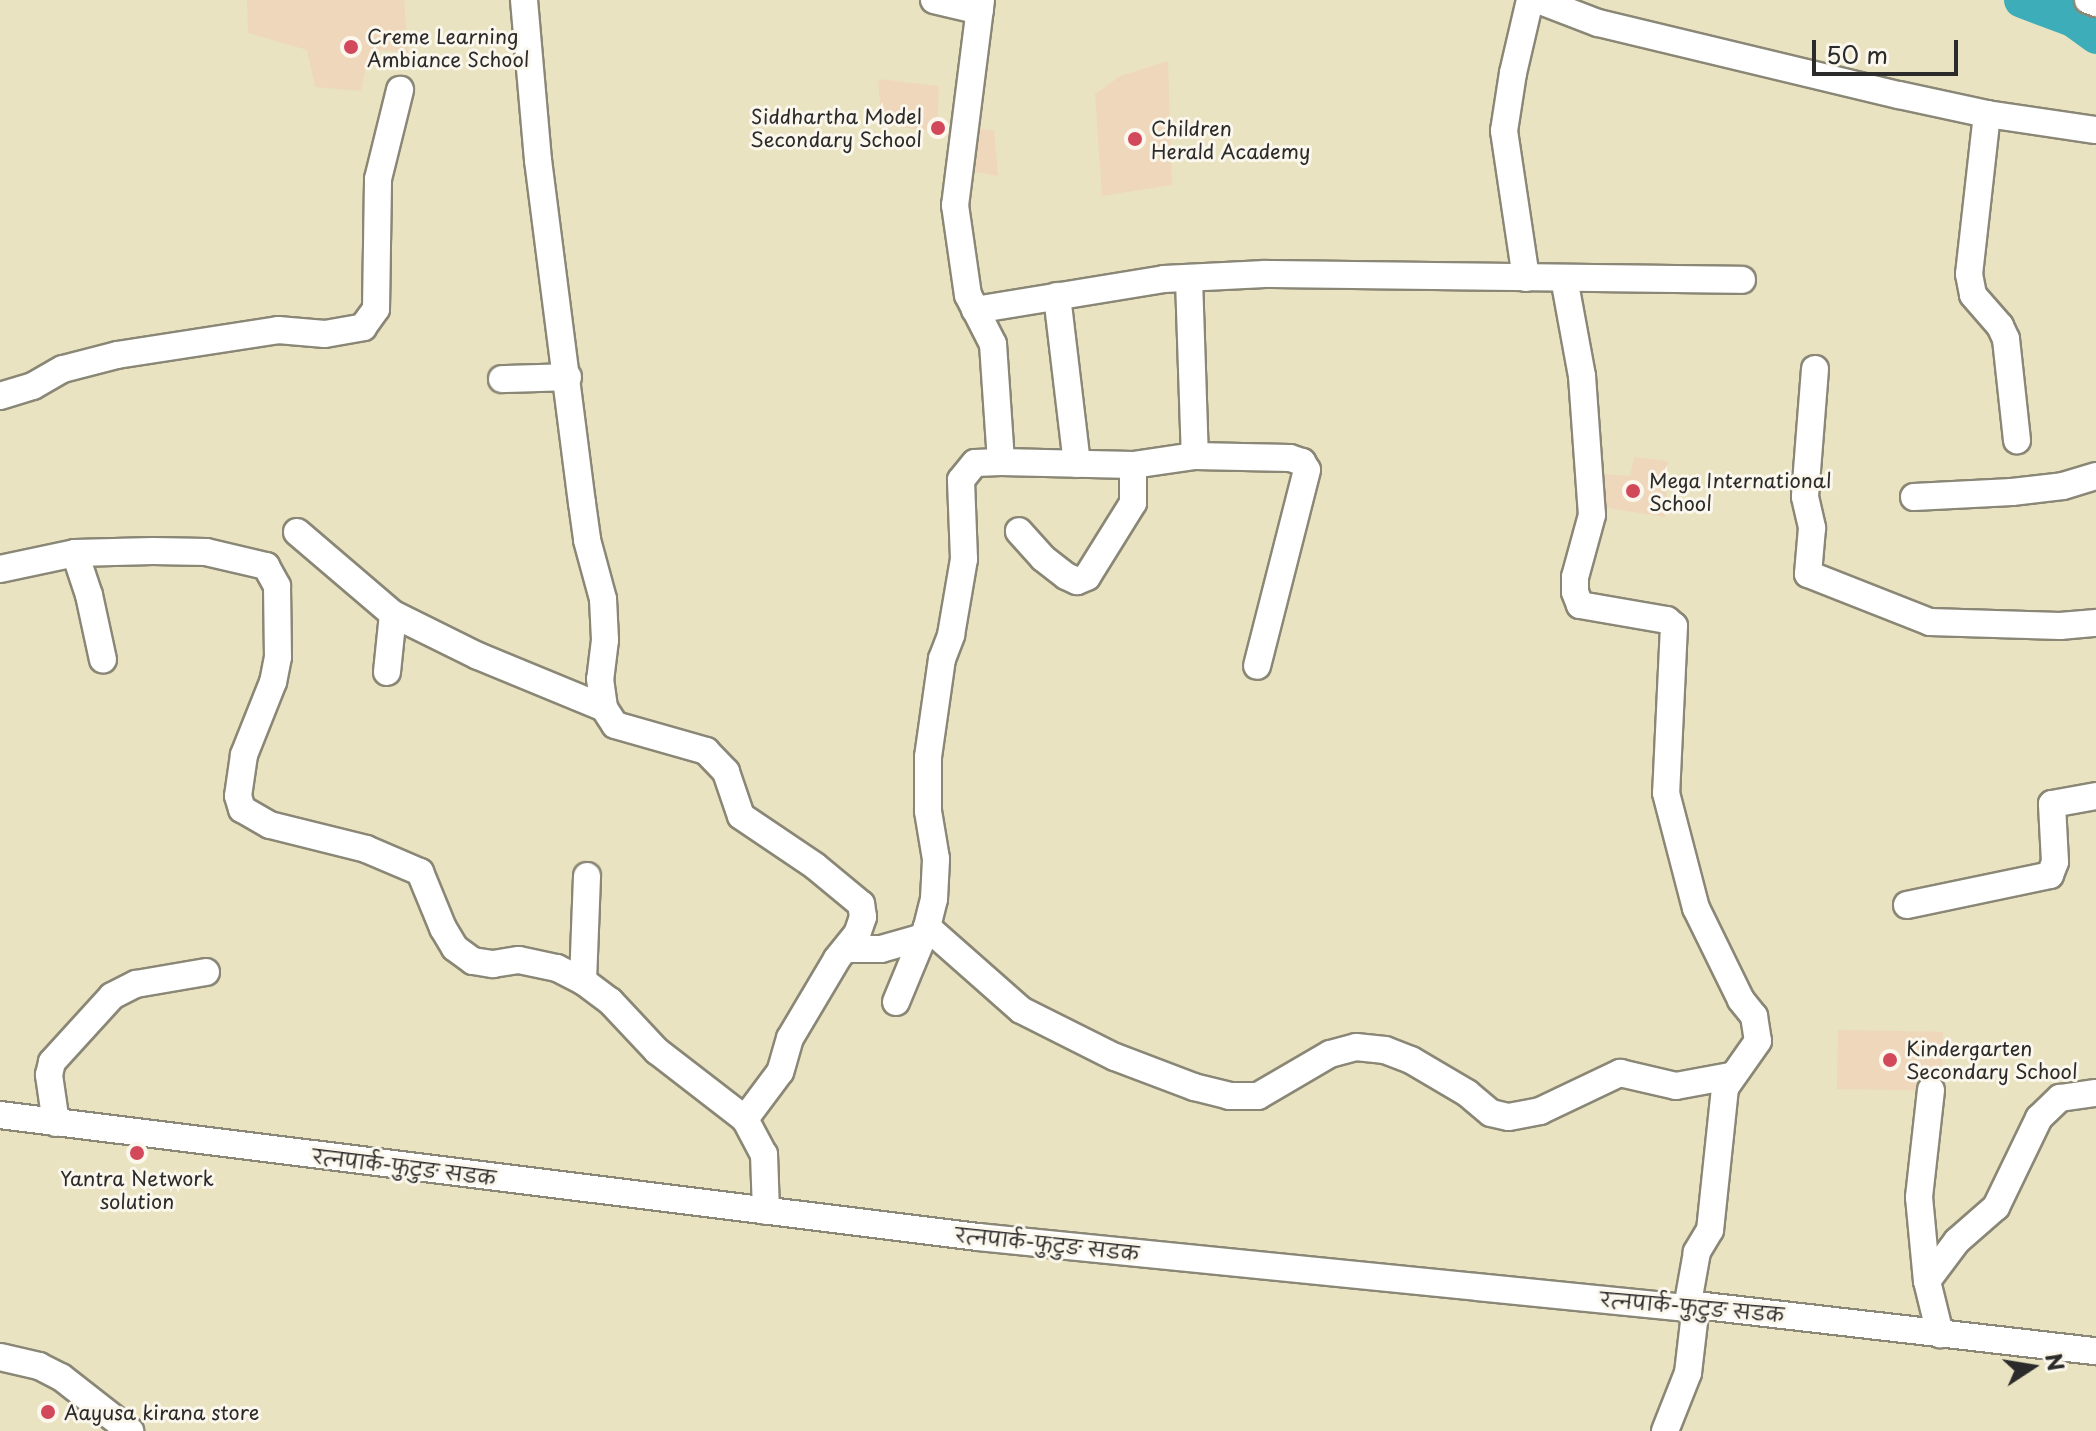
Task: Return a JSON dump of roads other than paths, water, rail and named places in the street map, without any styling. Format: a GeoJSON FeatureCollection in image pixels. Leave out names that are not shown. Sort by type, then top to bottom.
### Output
{"type":"FeatureCollection","features":[{"type":"Feature","properties":{"kind":"street"},"geometry":{"type":"LineString","coordinates":[[524,0],[538,160],[587,540],[603,599],[605,640],[600,679],[604,708],[615,725],[706,751],[726,772],[741,816],[815,866],[861,904],[863,917],[790,1038],[780,1072],[745,1119]]}},
{"type":"Feature","properties":{"kind":"street"},"geometry":{"type":"LineString","coordinates":[[934,0],[981,5],[955,205],[968,295],[993,344],[1001,462]]}},
{"type":"Feature","properties":{"kind":"street"},"geometry":{"type":"LineString","coordinates":[[1526,278],[1504,131],[1513,73],[1530,0]]}},
{"type":"Feature","properties":{"kind":"street"},"geometry":{"type":"LineString","coordinates":[[1538,0],[1601,11],[1987,114],[2096,130]]}},
{"type":"Feature","properties":{"kind":"street"},"geometry":{"type":"LineString","coordinates":[[2088,0],[2096,3]]}},
{"type":"Feature","properties":{"kind":"street"},"geometry":{"type":"LineString","coordinates":[[0,396],[33,386],[63,369],[117,355],[278,330],[325,334],[363,327],[376,309],[378,179],[400,90]]}},
{"type":"Feature","properties":{"kind":"street"},"geometry":{"type":"LineString","coordinates":[[1987,114],[1969,274],[1973,295],[2000,326],[2006,339],[2017,440]]}},
{"type":"Feature","properties":{"kind":"street"},"geometry":{"type":"LineString","coordinates":[[975,310],[1164,279],[1265,274],[1742,280]]}},
{"type":"Feature","properties":{"kind":"street"},"geometry":{"type":"LineString","coordinates":[[1564,278],[1582,376],[1592,515],[1575,577],[1575,592],[1580,605],[1667,620],[1674,626],[1666,793],[1696,908],[1741,1000],[1754,1016],[1758,1041],[1730,1076],[1725,1088],[1710,1230],[1697,1252],[1688,1373],[1665,1431]]}},
{"type":"Feature","properties":{"kind":"street"},"geometry":{"type":"LineString","coordinates":[[1189,279],[1195,456]]}},
{"type":"Feature","properties":{"kind":"street"},"geometry":{"type":"LineString","coordinates":[[1057,296],[1077,464]]}},
{"type":"Feature","properties":{"kind":"street"},"geometry":{"type":"LineString","coordinates":[[1815,369],[1805,497],[1812,528],[1808,574],[1930,622],[2060,626],[2096,623]]}},
{"type":"Feature","properties":{"kind":"street"},"geometry":{"type":"LineString","coordinates":[[502,379],[568,377]]}},
{"type":"Feature","properties":{"kind":"street"},"geometry":{"type":"LineString","coordinates":[[896,1002],[925,932],[936,859],[928,811],[928,757],[942,659],[951,635],[964,559],[961,480],[975,463],[1133,465],[1195,456],[1290,458],[1302,462],[1307,470],[1257,666]]}},
{"type":"Feature","properties":{"kind":"street"},"geometry":{"type":"LineString","coordinates":[[1019,531],[1043,558],[1066,576],[1077,581],[1087,577],[1133,503],[1133,465]]}},
{"type":"Feature","properties":{"kind":"street"},"geometry":{"type":"LineString","coordinates":[[1914,497],[2012,492],[2063,486],[2096,476]]}},
{"type":"Feature","properties":{"kind":"street"},"geometry":{"type":"LineString","coordinates":[[297,532],[393,614],[478,656],[604,708]]}},
{"type":"Feature","properties":{"kind":"street"},"geometry":{"type":"LineString","coordinates":[[0,569],[75,553],[206,552],[266,566],[277,586],[278,657],[273,682],[244,755],[238,796],[242,809],[270,825],[366,849],[420,872],[443,928],[455,948],[473,961],[493,964],[519,960],[557,968],[583,981],[610,1001],[657,1051],[745,1119],[764,1154],[766,1211]]}},
{"type":"Feature","properties":{"kind":"street"},"geometry":{"type":"LineString","coordinates":[[75,553],[89,595],[103,660]]}},
{"type":"Feature","properties":{"kind":"street"},"geometry":{"type":"LineString","coordinates":[[387,672],[393,614]]}},
{"type":"Feature","properties":{"kind":"street"},"geometry":{"type":"LineString","coordinates":[[1907,905],[2050,875],[2055,862],[2052,804],[2096,796]]}},
{"type":"Feature","properties":{"kind":"street"},"geometry":{"type":"LineString","coordinates":[[583,981],[587,876]]}},
{"type":"Feature","properties":{"kind":"street"},"geometry":{"type":"LineString","coordinates":[[925,932],[1021,1010],[1115,1057],[1194,1087],[1229,1096],[1258,1096],[1330,1054],[1356,1047],[1385,1050],[1411,1060],[1467,1093],[1491,1113],[1509,1117],[1540,1111],[1620,1073],[1676,1086],[1730,1076]]}},
{"type":"Feature","properties":{"kind":"street"},"geometry":{"type":"LineString","coordinates":[[846,949],[881,949],[925,932]]}},
{"type":"Feature","properties":{"kind":"street"},"geometry":{"type":"LineString","coordinates":[[56,1123],[49,1075],[52,1062],[112,996],[136,984],[206,972]]}},
{"type":"Feature","properties":{"kind":"street"},"geometry":{"type":"LineString","coordinates":[[1931,1090],[1919,1197],[1927,1281],[1940,1334]]}},
{"type":"Feature","properties":{"kind":"street"},"geometry":{"type":"LineString","coordinates":[[1927,1281],[1957,1241],[1996,1207],[2039,1118],[2060,1098],[2096,1093]]}},
{"type":"Feature","properties":{"kind":"street","name":"रत्नपार्क-फुटुङ सडक"},"geometry":{"type":"LineString","coordinates":[[0,1115],[978,1237],[1692,1306],[2096,1351]]}},
{"type":"Feature","properties":{"kind":"street"},"geometry":{"type":"LineString","coordinates":[[0,1357],[39,1366],[61,1377],[130,1431]]}},
{"type":"Feature","properties":{"kind":"waterway"},"geometry":{"type":"LineString","coordinates":[[2022,0],[2073,19],[2096,36]]}},
{"type":"Feature","properties":{"kind":"place","name":"Creme Learning Ambiance School"},"geometry":{"type":"Point","coordinates":[351,47]}},
{"type":"Feature","properties":{"kind":"place","name":"Siddhartha Model Secondary School"},"geometry":{"type":"Point","coordinates":[938,128]}},
{"type":"Feature","properties":{"kind":"place","name":"Children Herald Academy"},"geometry":{"type":"Point","coordinates":[1135,139]}},
{"type":"Feature","properties":{"kind":"place","name":"Mega International School"},"geometry":{"type":"Point","coordinates":[1633,491]}},
{"type":"Feature","properties":{"kind":"place","name":"Kindergarten Secondary School"},"geometry":{"type":"Point","coordinates":[1890,1060]}},
{"type":"Feature","properties":{"kind":"place","name":"Yantra Network solution"},"geometry":{"type":"Point","coordinates":[137,1153]}},
{"type":"Feature","properties":{"kind":"place","name":"Aayusa kirana store"},"geometry":{"type":"Point","coordinates":[48,1412]}}]}
